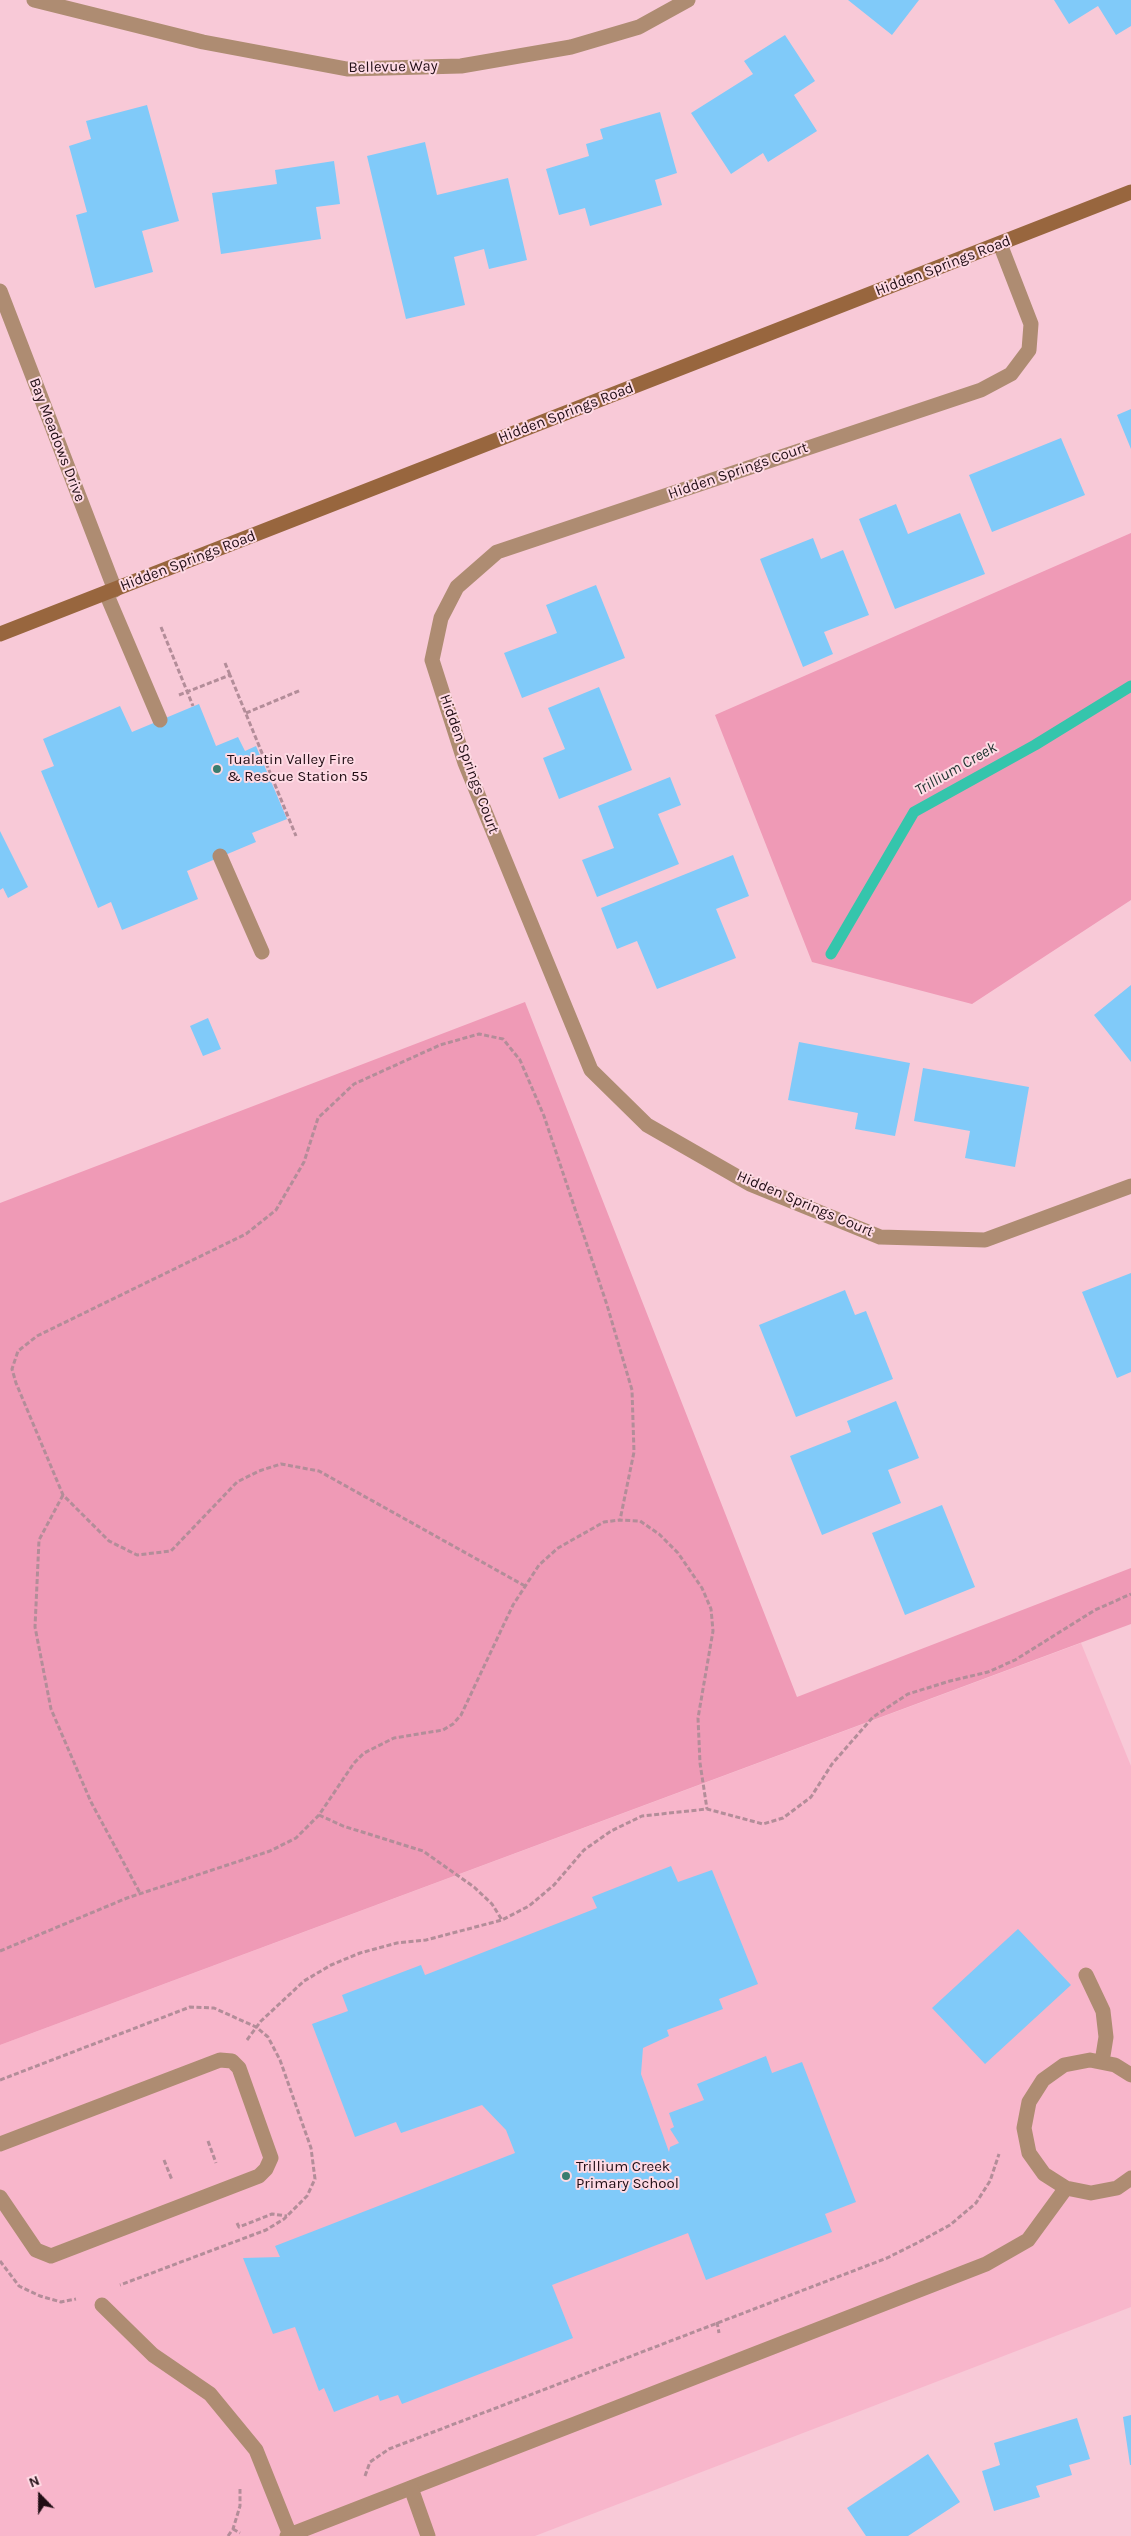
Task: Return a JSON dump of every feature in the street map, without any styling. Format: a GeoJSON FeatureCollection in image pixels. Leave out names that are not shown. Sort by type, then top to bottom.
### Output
{"type":"FeatureCollection","features":[{"type":"Feature","properties":{"kind":"main road","name":"Hidden Springs Road"},"geometry":{"type":"LineString","coordinates":[[0,634],[1131,192]]}},
{"type":"Feature","properties":{"kind":"street","name":"Bellevue Way"},"geometry":{"type":"LineString","coordinates":[[34,0],[203,42],[347,69],[461,66],[572,47],[639,27],[688,0]]}},
{"type":"Feature","properties":{"kind":"street","name":"Hidden Springs Court"},"geometry":{"type":"LineString","coordinates":[[1000,244],[1031,324],[1029,350],[1011,374],[981,390],[497,552],[457,587],[441,618],[432,660],[465,763],[591,1070],[647,1125],[750,1184],[880,1236],[986,1240],[1131,1186]]}},
{"type":"Feature","properties":{"kind":"street","name":"Bay Meadows Drive"},"geometry":{"type":"LineString","coordinates":[[0,291],[110,592],[160,720]]}},
{"type":"Feature","properties":{"kind":"street"},"geometry":{"type":"LineString","coordinates":[[220,856],[262,952]]}},
{"type":"Feature","properties":{"kind":"street"},"geometry":{"type":"LineString","coordinates":[[1086,1975],[1103,2011],[1106,2037],[1102,2062]]}},
{"type":"Feature","properties":{"kind":"street"},"geometry":{"type":"LineString","coordinates":[[0,2144],[220,2060],[232,2060],[239,2068],[270,2158],[266,2169],[259,2176],[51,2256],[36,2250],[0,2198]]}},
{"type":"Feature","properties":{"kind":"street"},"geometry":{"type":"LineString","coordinates":[[1131,2075],[1115,2065],[1090,2060],[1064,2065],[1043,2080],[1029,2102],[1024,2128],[1029,2153],[1044,2174],[1066,2188],[1091,2193],[1117,2188],[1131,2178]]}},
{"type":"Feature","properties":{"kind":"street"},"geometry":{"type":"LineString","coordinates":[[102,2306],[153,2355],[210,2394],[256,2450],[289,2535],[986,2264],[1028,2240],[1066,2188]]}},
{"type":"Feature","properties":{"kind":"street"},"geometry":{"type":"LineString","coordinates":[[411,2488],[428,2536]]}},
{"type":"Feature","properties":{"kind":"path"},"geometry":{"type":"LineString","coordinates":[[161,627],[193,706]]}},
{"type":"Feature","properties":{"kind":"path"},"geometry":{"type":"LineString","coordinates":[[225,663],[296,836]]}},
{"type":"Feature","properties":{"kind":"path"},"geometry":{"type":"LineString","coordinates":[[176,696],[230,675]]}},
{"type":"Feature","properties":{"kind":"path"},"geometry":{"type":"LineString","coordinates":[[246,713],[301,690]]}},
{"type":"Feature","properties":{"kind":"path"},"geometry":{"type":"LineString","coordinates":[[525,1586],[319,1471],[281,1464],[259,1471],[237,1482],[170,1551],[137,1555],[109,1541],[62,1495],[16,1384],[12,1369],[18,1351],[44,1332],[246,1234],[276,1210],[304,1162],[318,1118],[354,1084],[440,1045],[479,1034],[503,1039],[520,1060],[544,1116],[632,1390],[634,1452],[620,1520]]}},
{"type":"Feature","properties":{"kind":"path"},"geometry":{"type":"LineString","coordinates":[[62,1495],[39,1540],[35,1627],[51,1709],[91,1802],[140,1893]]}},
{"type":"Feature","properties":{"kind":"path"},"geometry":{"type":"LineString","coordinates":[[0,1950],[140,1893],[270,1851],[296,1838],[319,1816],[354,1763],[364,1753],[394,1738],[443,1730],[462,1715],[504,1624],[525,1586],[539,1566],[558,1548],[604,1522],[620,1520],[640,1521],[666,1540],[678,1553],[702,1588],[711,1609],[713,1631],[698,1718],[700,1762],[707,1809]]}},
{"type":"Feature","properties":{"kind":"path"},"geometry":{"type":"LineString","coordinates":[[232,2060],[256,2027],[304,1981],[331,1965],[360,1953],[396,1942],[426,1940],[502,1920],[529,1906],[554,1884],[584,1850],[610,1831],[642,1816],[707,1809],[764,1824],[783,1818],[812,1797],[832,1764],[873,1717],[908,1694],[997,1668],[1015,1660],[1095,1610],[1131,1594]]}},
{"type":"Feature","properties":{"kind":"path"},"geometry":{"type":"LineString","coordinates":[[319,1816],[351,1829],[423,1851],[474,1887],[492,1904],[502,1920]]}},
{"type":"Feature","properties":{"kind":"path"},"geometry":{"type":"LineString","coordinates":[[0,2080],[190,2007],[214,2008],[256,2027],[268,2037],[280,2060],[311,2148],[315,2178],[307,2196],[287,2216],[266,2230],[114,2287]]}},
{"type":"Feature","properties":{"kind":"path"},"geometry":{"type":"LineString","coordinates":[[208,2141],[220,2170]]}},
{"type":"Feature","properties":{"kind":"path"},"geometry":{"type":"LineString","coordinates":[[358,2480],[364,2479],[370,2462],[389,2449],[887,2258],[950,2226],[976,2203],[990,2181],[999,2158],[1000,2149]]}},
{"type":"Feature","properties":{"kind":"path"},"geometry":{"type":"LineString","coordinates":[[164,2160],[175,2187]]}},
{"type":"Feature","properties":{"kind":"path"},"geometry":{"type":"LineString","coordinates":[[237,2223],[239,2227],[272,2214],[287,2216]]}},
{"type":"Feature","properties":{"kind":"path"},"geometry":{"type":"LineString","coordinates":[[717,2322],[719,2333]]}},
{"type":"Feature","properties":{"kind":"path"},"geometry":{"type":"LineString","coordinates":[[233,2529],[240,2533]]}},
{"type":"Feature","properties":{"kind":"shaded area"},"geometry":{"type":"Polygon","coordinates":[[[1131,533],[1131,900],[972,1004],[812,962],[715,715],[1131,533]]]}},
{"type":"Feature","properties":{"kind":"shaded area"},"geometry":{"type":"Polygon","coordinates":[[[525,1002],[797,1697],[1131,1568],[1131,1624],[0,2045],[0,1203],[525,1002]]]}},
{"type":"Feature","properties":{"kind":"shaded area","name":"Trillium Creek Primary School"},"geometry":{"type":"Polygon","coordinates":[[[1081,1643],[1131,1766],[1131,2307],[535,2536],[0,2536],[0,2045],[1081,1643]]]}},
{"type":"Feature","properties":{"kind":"building"},"geometry":{"type":"Polygon","coordinates":[[[848,0],[919,0],[892,35],[848,0]]]}},
{"type":"Feature","properties":{"kind":"building"},"geometry":{"type":"Polygon","coordinates":[[[1054,0],[1131,0],[1131,26],[1116,35],[1098,6],[1069,24],[1054,0]]]}},
{"type":"Feature","properties":{"kind":"building"},"geometry":{"type":"Polygon","coordinates":[[[785,35],[815,81],[794,95],[817,131],[768,162],[763,153],[731,174],[691,113],[753,74],[744,61],[785,35]]]}},
{"type":"Feature","properties":{"kind":"building"},"geometry":{"type":"Polygon","coordinates":[[[147,105],[179,221],[142,231],[153,272],[95,288],[76,215],[87,212],[69,146],[91,139],[86,121],[147,105]]]}},
{"type":"Feature","properties":{"kind":"building"},"geometry":{"type":"Polygon","coordinates":[[[660,112],[677,173],[655,180],[662,205],[590,226],[585,208],[559,215],[546,169],[589,156],[586,144],[603,139],[600,129],[660,112]]]}},
{"type":"Feature","properties":{"kind":"building"},"geometry":{"type":"Polygon","coordinates":[[[425,142],[437,195],[508,178],[527,260],[489,269],[484,249],[454,257],[465,305],[406,319],[367,156],[425,142]]]}},
{"type":"Feature","properties":{"kind":"building"},"geometry":{"type":"Polygon","coordinates":[[[334,161],[340,204],[316,207],[321,239],[221,254],[212,193],[277,184],[275,170],[334,161]]]}},
{"type":"Feature","properties":{"kind":"building"},"geometry":{"type":"Polygon","coordinates":[[[1131,409],[1131,449],[1117,415],[1131,409]]]}},
{"type":"Feature","properties":{"kind":"building"},"geometry":{"type":"Polygon","coordinates":[[[1061,438],[1085,495],[992,532],[969,475],[1061,438]]]}},
{"type":"Feature","properties":{"kind":"building"},"geometry":{"type":"Polygon","coordinates":[[[896,504],[908,534],[960,513],[985,574],[895,609],[859,519],[896,504]]]}},
{"type":"Feature","properties":{"kind":"building"},"geometry":{"type":"Polygon","coordinates":[[[813,538],[821,559],[843,550],[869,615],[824,632],[833,654],[803,667],[760,559],[813,538]]]}},
{"type":"Feature","properties":{"kind":"building"},"geometry":{"type":"Polygon","coordinates":[[[596,585],[625,658],[522,698],[504,653],[557,633],[546,605],[596,585]]]}},
{"type":"Feature","properties":{"kind":"building"},"geometry":{"type":"Polygon","coordinates":[[[599,687],[632,770],[559,799],[543,758],[565,749],[548,708],[599,687]]]}},
{"type":"Feature","properties":{"kind":"building"},"geometry":{"type":"Polygon","coordinates":[[[199,704],[216,746],[238,737],[245,751],[256,746],[287,819],[252,833],[256,842],[187,871],[198,899],[122,930],[111,902],[98,908],[41,771],[54,766],[43,739],[120,706],[132,732],[199,704]]]}},
{"type":"Feature","properties":{"kind":"building"},"geometry":{"type":"Polygon","coordinates":[[[670,777],[681,805],[658,814],[679,864],[597,897],[582,860],[614,848],[598,806],[670,777]]]}},
{"type":"Feature","properties":{"kind":"building"},"geometry":{"type":"Polygon","coordinates":[[[0,831],[28,887],[8,898],[3,888],[0,890],[0,831]]]}},
{"type":"Feature","properties":{"kind":"building"},"geometry":{"type":"Polygon","coordinates":[[[733,855],[749,896],[716,909],[736,958],[657,989],[637,941],[617,949],[601,908],[733,855]]]}},
{"type":"Feature","properties":{"kind":"building"},"geometry":{"type":"Polygon","coordinates":[[[1131,985],[1131,1062],[1094,1015],[1131,985]]]}},
{"type":"Feature","properties":{"kind":"building"},"geometry":{"type":"Polygon","coordinates":[[[208,1018],[221,1049],[203,1056],[190,1026],[208,1018]]]}},
{"type":"Feature","properties":{"kind":"building"},"geometry":{"type":"Polygon","coordinates":[[[799,1042],[910,1063],[895,1136],[855,1129],[858,1113],[788,1100],[799,1042]]]}},
{"type":"Feature","properties":{"kind":"building"},"geometry":{"type":"Polygon","coordinates":[[[923,1068],[1029,1087],[1015,1167],[965,1158],[970,1131],[914,1121],[923,1068]]]}},
{"type":"Feature","properties":{"kind":"building"},"geometry":{"type":"Polygon","coordinates":[[[1131,1273],[1131,1372],[1117,1378],[1082,1292],[1131,1273]]]}},
{"type":"Feature","properties":{"kind":"building"},"geometry":{"type":"Polygon","coordinates":[[[845,1290],[855,1315],[866,1311],[893,1379],[796,1417],[759,1325],[845,1290]]]}},
{"type":"Feature","properties":{"kind":"building"},"geometry":{"type":"Polygon","coordinates":[[[896,1401],[919,1458],[888,1470],[901,1503],[822,1535],[790,1456],[851,1432],[847,1421],[896,1401]]]}},
{"type":"Feature","properties":{"kind":"building"},"geometry":{"type":"Polygon","coordinates":[[[942,1505],[975,1587],[905,1615],[872,1533],[942,1505]]]}},
{"type":"Feature","properties":{"kind":"building"},"geometry":{"type":"Polygon","coordinates":[[[671,1866],[678,1882],[712,1870],[758,1984],[719,1999],[723,2009],[667,2030],[669,2036],[643,2048],[641,2074],[669,2152],[670,2147],[679,2143],[670,2129],[674,2127],[669,2113],[704,2100],[697,2084],[766,2056],[772,2073],[802,2062],[856,2202],[825,2214],[832,2232],[706,2280],[688,2233],[552,2285],[573,2338],[402,2404],[398,2395],[380,2401],[378,2395],[334,2412],[324,2388],[319,2391],[295,2327],[273,2334],[243,2258],[280,2257],[275,2246],[515,2153],[506,2130],[482,2105],[401,2133],[396,2122],[355,2137],[312,2024],[348,2011],[342,1995],[421,1965],[425,1975],[597,1908],[592,1897],[671,1866]]]}},
{"type":"Feature","properties":{"kind":"building"},"geometry":{"type":"Polygon","coordinates":[[[1018,1929],[1071,1985],[985,2064],[932,2008],[1018,1929]]]}},
{"type":"Feature","properties":{"kind":"building"},"geometry":{"type":"Polygon","coordinates":[[[1131,2415],[1131,2465],[1130,2465],[1123,2417],[1131,2415]]]}},
{"type":"Feature","properties":{"kind":"building"},"geometry":{"type":"Polygon","coordinates":[[[1077,2418],[1090,2459],[1069,2465],[1072,2475],[1036,2486],[1040,2497],[994,2511],[982,2471],[1000,2465],[994,2443],[1077,2418]]]}},
{"type":"Feature","properties":{"kind":"building"},"geometry":{"type":"Polygon","coordinates":[[[928,2454],[960,2502],[908,2536],[866,2536],[847,2508],[928,2454]]]}},
{"type":"Feature","properties":{"kind":"waterway","name":"Trillium Creek"},"geometry":{"type":"LineString","coordinates":[[831,954],[914,812],[1035,745],[1131,686]]}},
{"type":"Feature","properties":{"kind":"place","name":"Tualatin Valley Fire & Rescue Station 55"},"geometry":{"type":"Point","coordinates":[217,769]}},
{"type":"Feature","properties":{"kind":"place","name":"Trillium Creek Primary School"},"geometry":{"type":"Point","coordinates":[566,2176]}}]}
